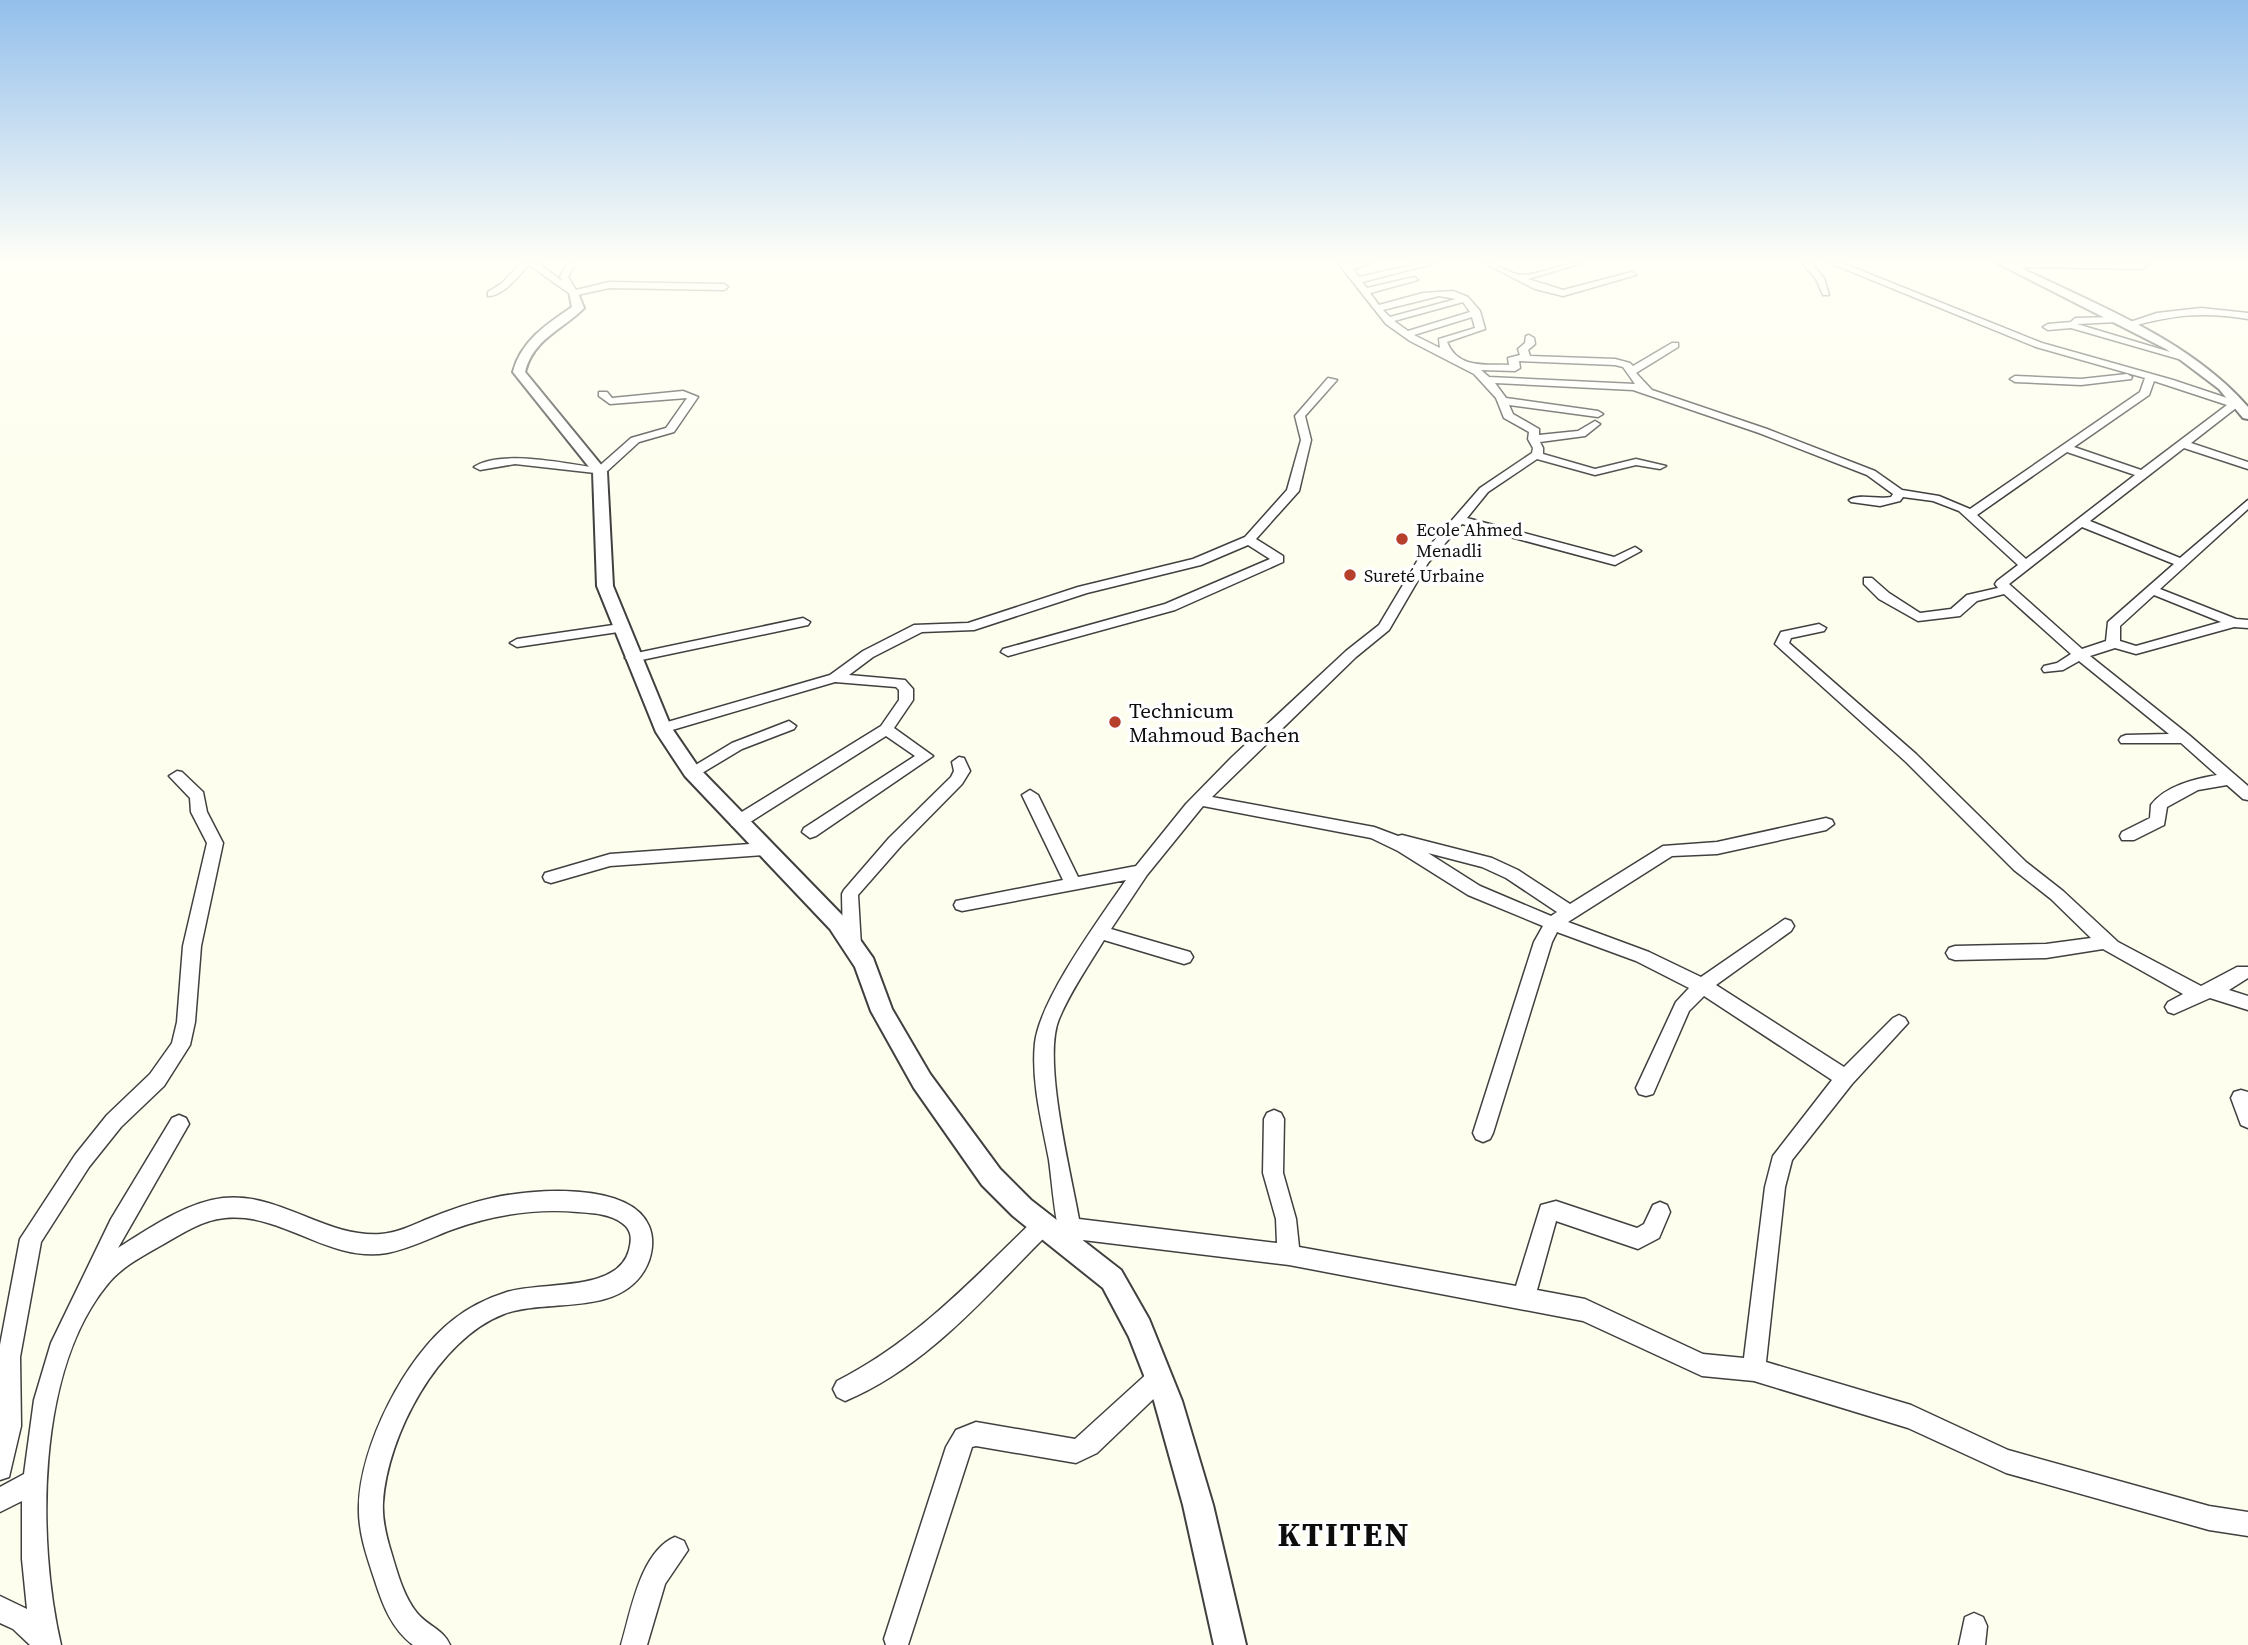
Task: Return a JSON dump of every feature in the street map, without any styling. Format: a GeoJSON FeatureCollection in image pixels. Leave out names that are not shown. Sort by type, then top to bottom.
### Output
{"type":"FeatureCollection","features":[{"type":"Feature","properties":{"kind":"street"},"geometry":{"type":"LineString","coordinates":[[537,340],[522,360],[519,372],[585,450],[600,472],[605,586],[662,728],[692,772],[764,849],[807,889],[852,946],[865,964],[882,1011],[922,1081],[991,1177],[1044,1224],[1072,1238],[1112,1279],[1139,1329],[1158,1378],[1198,1505],[1230,1645]]}},
{"type":"Feature","properties":{"kind":"street"},"geometry":{"type":"LineString","coordinates":[[1072,1238],[1045,1082],[1044,1044],[1049,1019],[1100,932],[1141,871],[1200,800],[1332,672],[1384,628],[1423,561],[1458,519],[1484,490],[1535,455],[1538,448],[1534,439],[1535,431],[1508,416],[1504,401],[1474,367],[1418,340]]}},
{"type":"Feature","properties":{"kind":"street"},"geometry":{"type":"LineString","coordinates":[[1446,340],[1442,341],[1448,356]]}},
{"type":"Feature","properties":{"kind":"street"},"geometry":{"type":"LineString","coordinates":[[1526,358],[1523,349],[1531,342],[1530,340]]}},
{"type":"Feature","properties":{"kind":"street"},"geometry":{"type":"LineString","coordinates":[[2026,340],[2243,409]]}},
{"type":"Feature","properties":{"kind":"street"},"geometry":{"type":"LineString","coordinates":[[2112,340],[2185,358]]}},
{"type":"Feature","properties":{"kind":"street"},"geometry":{"type":"LineString","coordinates":[[2151,340],[2185,358],[2223,386],[2243,409]]}},
{"type":"Feature","properties":{"kind":"street"},"geometry":{"type":"LineString","coordinates":[[1632,371],[1675,345]]}},
{"type":"Feature","properties":{"kind":"street"},"geometry":{"type":"LineString","coordinates":[[1474,367],[1515,368],[1513,358],[1615,362],[1627,365],[1632,376],[1644,384],[1648,392]]}},
{"type":"Feature","properties":{"kind":"street"},"geometry":{"type":"LineString","coordinates":[[2015,379],[2093,381],[2118,376],[2150,379]]}},
{"type":"Feature","properties":{"kind":"street"},"geometry":{"type":"LineString","coordinates":[[1970,515],[2145,393],[2150,379]]}},
{"type":"Feature","properties":{"kind":"street"},"geometry":{"type":"LineString","coordinates":[[835,678],[867,653],[919,628],[969,627],[1083,590],[1197,562],[1249,540],[1293,491],[1306,440],[1300,416],[1332,380]]}},
{"type":"Feature","properties":{"kind":"street"},"geometry":{"type":"LineString","coordinates":[[1488,380],[1611,384],[1648,392],[1835,459],[1871,474],[1899,493],[1934,498],[1963,509],[2024,564]]}},
{"type":"Feature","properties":{"kind":"street"},"geometry":{"type":"LineString","coordinates":[[480,467],[515,461],[600,472],[635,440],[670,430],[693,397],[683,394],[610,401],[603,394]]}},
{"type":"Feature","properties":{"kind":"street"},"geometry":{"type":"LineString","coordinates":[[1504,401],[1597,419],[1581,434],[1534,439]]}},
{"type":"Feature","properties":{"kind":"street"},"geometry":{"type":"LineString","coordinates":[[2243,409],[2184,444],[2004,579],[2001,584],[2004,590],[2080,655],[2184,738],[2248,795]]}},
{"type":"Feature","properties":{"kind":"street"},"geometry":{"type":"LineString","coordinates":[[2184,444],[2248,466]]}},
{"type":"Feature","properties":{"kind":"street"},"geometry":{"type":"LineString","coordinates":[[2068,449],[2144,475]]}},
{"type":"Feature","properties":{"kind":"street"},"geometry":{"type":"LineString","coordinates":[[1535,455],[1595,472],[1636,462],[1660,466]]}},
{"type":"Feature","properties":{"kind":"street"},"geometry":{"type":"LineString","coordinates":[[1855,500],[1880,503],[1896,499],[1899,493]]}},
{"type":"Feature","properties":{"kind":"street"},"geometry":{"type":"LineString","coordinates":[[2049,669],[2060,668],[2080,655],[2106,649],[2112,643],[2113,625],[2246,508]]}},
{"type":"Feature","properties":{"kind":"street"},"geometry":{"type":"LineString","coordinates":[[1458,519],[1615,561],[1635,551]]}},
{"type":"Feature","properties":{"kind":"street"},"geometry":{"type":"LineString","coordinates":[[2081,523],[2183,563]]}},
{"type":"Feature","properties":{"kind":"street"},"geometry":{"type":"LineString","coordinates":[[1008,652],[1170,607],[1279,559],[1249,540]]}},
{"type":"Feature","properties":{"kind":"street"},"geometry":{"type":"LineString","coordinates":[[1868,581],[1884,596],[1918,617],[1955,613],[1972,598],[2004,590]]}},
{"type":"Feature","properties":{"kind":"street"},"geometry":{"type":"LineString","coordinates":[[2152,590],[2241,624]]}},
{"type":"Feature","properties":{"kind":"street"},"geometry":{"type":"LineString","coordinates":[[632,658],[803,622]]}},
{"type":"Feature","properties":{"kind":"street"},"geometry":{"type":"LineString","coordinates":[[2112,643],[2136,650],[2241,624]]}},
{"type":"Feature","properties":{"kind":"street"},"geometry":{"type":"LineString","coordinates":[[516,643],[620,628]]}},
{"type":"Feature","properties":{"kind":"street"},"geometry":{"type":"LineString","coordinates":[[1819,628],[1786,635],[1782,644],[1911,758],[2020,866],[2057,895],[2106,942],[2133,960],[2203,992],[2248,1003]]}},
{"type":"Feature","properties":{"kind":"street"},"geometry":{"type":"LineString","coordinates":[[662,728],[835,678],[901,683],[906,690],[906,701],[886,729],[738,822]]}},
{"type":"Feature","properties":{"kind":"street"},"geometry":{"type":"LineString","coordinates":[[692,772],[737,746],[789,726]]}},
{"type":"Feature","properties":{"kind":"street"},"geometry":{"type":"LineString","coordinates":[[810,832],[926,756],[886,729]]}},
{"type":"Feature","properties":{"kind":"street"},"geometry":{"type":"LineString","coordinates":[[2126,740],[2184,738]]}},
{"type":"Feature","properties":{"kind":"street"},"geometry":{"type":"LineString","coordinates":[[852,946],[850,894],[895,842],[957,780],[962,771],[959,762]]}},
{"type":"Feature","properties":{"kind":"street"},"geometry":{"type":"LineString","coordinates":[[0,1468],[9,1426],[9,1357],[31,1239],[82,1161],[114,1121],[157,1080],[181,1045],[186,1022],[192,946],[215,843],[199,812],[198,796],[177,776]]}},
{"type":"Feature","properties":{"kind":"street"},"geometry":{"type":"LineString","coordinates":[[2128,836],[2158,821],[2159,805],[2166,799],[2194,784],[2230,779]]}},
{"type":"Feature","properties":{"kind":"street"},"geometry":{"type":"LineString","coordinates":[[1030,794],[1073,883]]}},
{"type":"Feature","properties":{"kind":"street"},"geometry":{"type":"LineString","coordinates":[[1200,800],[1374,833],[1486,862],[1512,874],[1570,912]]}},
{"type":"Feature","properties":{"kind":"street"},"geometry":{"type":"LineString","coordinates":[[1483,1133],[1543,942],[1553,923],[1669,850],[1717,848],[1826,824]]}},
{"type":"Feature","properties":{"kind":"street"},"geometry":{"type":"LineString","coordinates":[[1393,839],[1441,873],[1489,898],[1662,965],[1702,986],[1845,1078]]}},
{"type":"Feature","properties":{"kind":"street"},"geometry":{"type":"LineString","coordinates":[[551,877],[610,860],[764,849]]}},
{"type":"Feature","properties":{"kind":"street"},"geometry":{"type":"LineString","coordinates":[[962,905],[1141,871]]}},
{"type":"Feature","properties":{"kind":"street"},"geometry":{"type":"LineString","coordinates":[[1646,1088],[1682,1007],[1702,986],[1785,926]]}},
{"type":"Feature","properties":{"kind":"street"},"geometry":{"type":"LineString","coordinates":[[1100,932],[1185,957]]}},
{"type":"Feature","properties":{"kind":"street"},"geometry":{"type":"LineString","coordinates":[[1955,953],[2046,951],[2106,942]]}},
{"type":"Feature","properties":{"kind":"street"},"geometry":{"type":"LineString","coordinates":[[2174,1007],[2203,992],[2225,986],[2243,972]]}},
{"type":"Feature","properties":{"kind":"street"},"geometry":{"type":"LineString","coordinates":[[1754,1370],[1775,1187],[1783,1156],[1845,1078],[1899,1023]]}},
{"type":"Feature","properties":{"kind":"street"},"geometry":{"type":"LineString","coordinates":[[2241,1098],[2248,1119]]}},
{"type":"Feature","properties":{"kind":"street"},"geometry":{"type":"LineString","coordinates":[[1273,1119],[1273,1173],[1286,1219],[1289,1255]]}},
{"type":"Feature","properties":{"kind":"street"},"geometry":{"type":"LineString","coordinates":[[47,1644],[39,1617],[33,1560],[37,1480],[48,1394],[63,1341],[79,1304],[118,1226],[179,1124]]}},
{"type":"Feature","properties":{"kind":"street"},"geometry":{"type":"LineString","coordinates":[[79,1304],[101,1275],[131,1252],[179,1225],[218,1208],[249,1206],[356,1243],[382,1244],[480,1209],[524,1200],[560,1200],[606,1206],[631,1216],[643,1233],[641,1257],[626,1276],[608,1287],[587,1293],[537,1295],[507,1302],[482,1315],[453,1334],[427,1365],[402,1405],[382,1455],[371,1506],[380,1557],[396,1609],[418,1635],[437,1645]]}},
{"type":"Feature","properties":{"kind":"street"},"geometry":{"type":"LineString","coordinates":[[1524,1298],[1548,1212],[1556,1211],[1638,1239],[1652,1231],[1660,1212]]}},
{"type":"Feature","properties":{"kind":"street"},"geometry":{"type":"LineString","coordinates":[[845,1389],[892,1366],[922,1342],[1044,1224]]}},
{"type":"Feature","properties":{"kind":"street"},"geometry":{"type":"LineString","coordinates":[[1072,1238],[1289,1255],[1585,1310],[1702,1365],[1754,1370],[1911,1417],[2006,1461],[2209,1518],[2248,1524]]}},
{"type":"Feature","properties":{"kind":"street"},"geometry":{"type":"LineString","coordinates":[[897,1639],[958,1447],[964,1438],[976,1434],[1076,1451],[1089,1445],[1158,1378]]}},
{"type":"Feature","properties":{"kind":"street"},"geometry":{"type":"LineString","coordinates":[[0,1500],[37,1480]]}},
{"type":"Feature","properties":{"kind":"street"},"geometry":{"type":"LineString","coordinates":[[634,1645],[653,1577],[675,1550]]}},
{"type":"Feature","properties":{"kind":"street"},"geometry":{"type":"LineString","coordinates":[[0,1609],[22,1620],[47,1644]]}},
{"type":"Feature","properties":{"kind":"place","name":"Ecole Ahmed Menadli"},"geometry":{"type":"Point","coordinates":[1402,539]}},
{"type":"Feature","properties":{"kind":"place","name":"Sureté Urbaine"},"geometry":{"type":"Point","coordinates":[1350,575]}},
{"type":"Feature","properties":{"kind":"place","name":"Technicum Mahmoud Bachen"},"geometry":{"type":"Point","coordinates":[1115,722]}},
{"type":"Feature","properties":{"kind":"district","name":"KTITEN"},"geometry":{"type":"Point","coordinates":[1344,1534]}}]}
